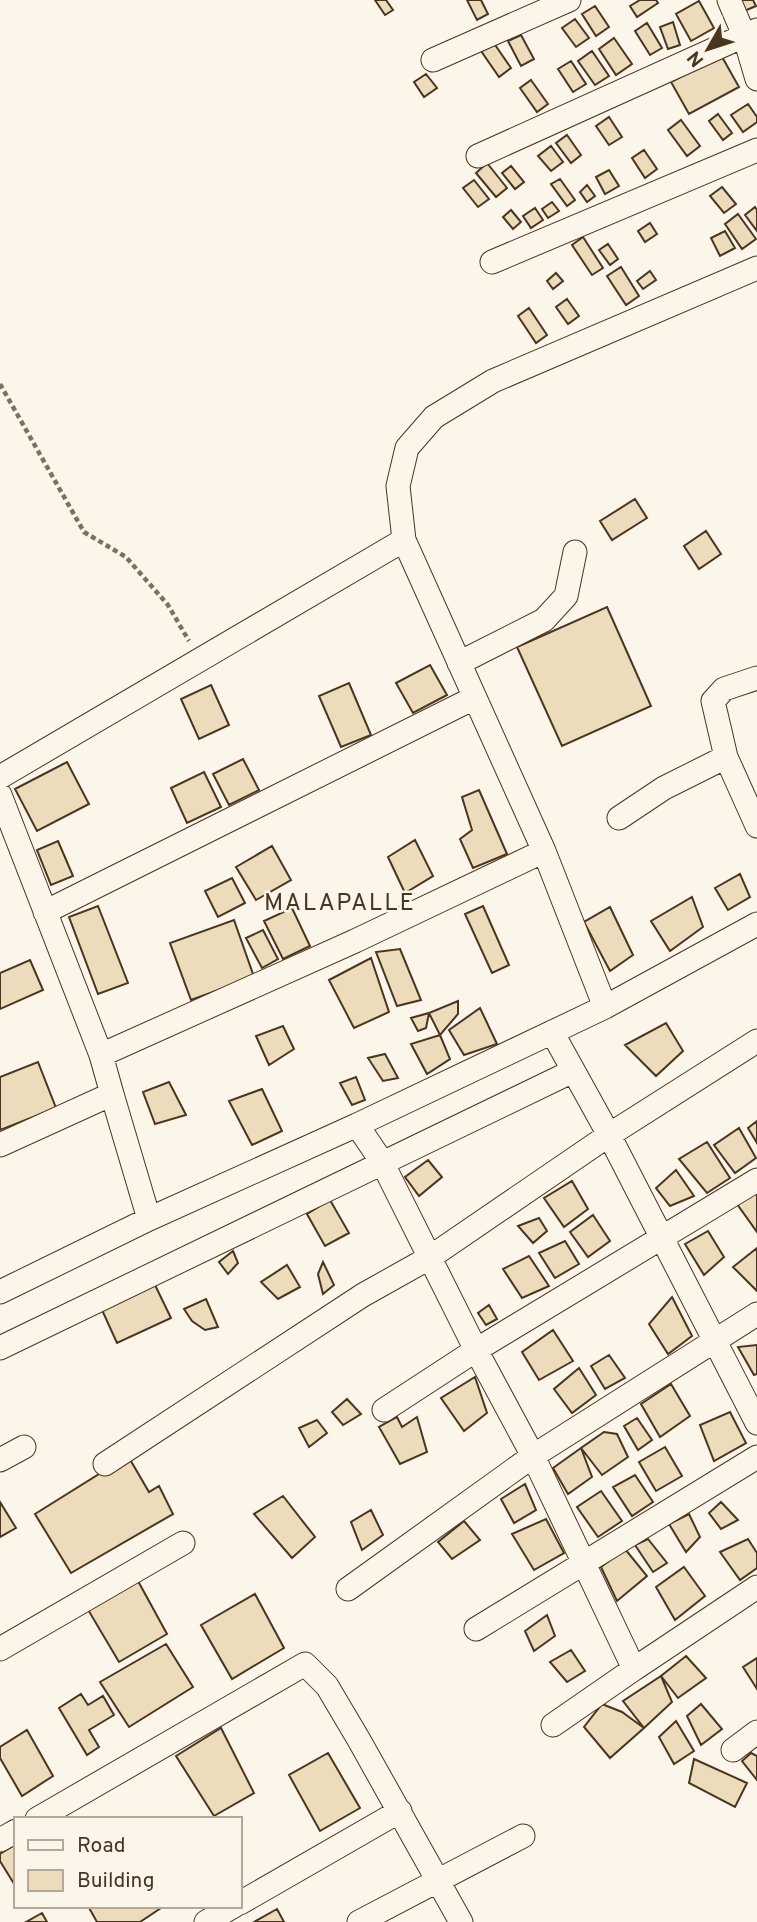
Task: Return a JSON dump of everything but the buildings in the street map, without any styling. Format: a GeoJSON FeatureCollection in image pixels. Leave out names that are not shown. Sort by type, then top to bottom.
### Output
{"type":"FeatureCollection","features":[{"type":"Feature","properties":{"kind":"street"},"geometry":{"type":"LineString","coordinates":[[433,60],[569,0]]}},
{"type":"Feature","properties":{"kind":"street"},"geometry":{"type":"LineString","coordinates":[[729,0],[750,33],[757,79]]}},
{"type":"Feature","properties":{"kind":"street"},"geometry":{"type":"LineString","coordinates":[[478,156],[750,33]]}},
{"type":"Feature","properties":{"kind":"street"},"geometry":{"type":"LineString","coordinates":[[492,262],[757,150]]}},
{"type":"Feature","properties":{"kind":"street"},"geometry":{"type":"LineString","coordinates":[[605,1007],[544,851],[404,540],[398,486],[407,448],[433,417],[493,382],[757,268]]}},
{"type":"Feature","properties":{"kind":"street"},"geometry":{"type":"LineString","coordinates":[[0,778],[404,540]]}},
{"type":"Feature","properties":{"kind":"street"},"geometry":{"type":"LineString","coordinates":[[459,663],[544,620],[566,596],[575,552]]}},
{"type":"Feature","properties":{"kind":"street"},"geometry":{"type":"LineString","coordinates":[[757,677],[724,689],[713,701],[726,757],[757,826]]}},
{"type":"Feature","properties":{"kind":"street"},"geometry":{"type":"LineString","coordinates":[[45,912],[474,698]]}},
{"type":"Feature","properties":{"kind":"street"},"geometry":{"type":"LineString","coordinates":[[618,818],[664,788],[726,757]]}},
{"type":"Feature","properties":{"kind":"street"},"geometry":{"type":"LineString","coordinates":[[0,795],[101,1055],[149,1219]]}},
{"type":"Feature","properties":{"kind":"street"},"geometry":{"type":"LineString","coordinates":[[101,1055],[355,941],[544,851]]}},
{"type":"Feature","properties":{"kind":"street"},"geometry":{"type":"LineString","coordinates":[[0,1292],[149,1219],[357,1125],[605,1007],[757,923]]}},
{"type":"Feature","properties":{"kind":"street"},"geometry":{"type":"LineString","coordinates":[[552,1032],[609,1135],[757,1423]]}},
{"type":"Feature","properties":{"kind":"street"},"geometry":{"type":"LineString","coordinates":[[105,1464],[363,1295],[429,1258],[609,1135],[757,1041]]}},
{"type":"Feature","properties":{"kind":"street"},"geometry":{"type":"LineString","coordinates":[[0,1348],[573,1071]]}},
{"type":"Feature","properties":{"kind":"street"},"geometry":{"type":"LineString","coordinates":[[0,1145],[112,1094]]}},
{"type":"Feature","properties":{"kind":"street"},"geometry":{"type":"LineString","coordinates":[[357,1125],[382,1163],[476,1350],[533,1456],[634,1669]]}},
{"type":"Feature","properties":{"kind":"street"},"geometry":{"type":"LineString","coordinates":[[384,1410],[476,1350],[757,1180]]}},
{"type":"Feature","properties":{"kind":"street"},"geometry":{"type":"LineString","coordinates":[[348,1589],[533,1456],[757,1314]]}},
{"type":"Feature","properties":{"kind":"street"},"geometry":{"type":"LineString","coordinates":[[0,1460],[24,1447]]}},
{"type":"Feature","properties":{"kind":"street"},"geometry":{"type":"LineString","coordinates":[[476,1629],[757,1457]]}},
{"type":"Feature","properties":{"kind":"street"},"geometry":{"type":"LineString","coordinates":[[0,1649],[183,1542]]}},
{"type":"Feature","properties":{"kind":"street"},"geometry":{"type":"LineString","coordinates":[[553,1725],[757,1587]]}},
{"type":"Feature","properties":{"kind":"street"},"geometry":{"type":"LineString","coordinates":[[40,1817],[305,1664],[327,1686],[439,1879],[461,1922]]}},
{"type":"Feature","properties":{"kind":"street"},"geometry":{"type":"LineString","coordinates":[[733,1750],[757,1732]]}},
{"type":"Feature","properties":{"kind":"street"},"geometry":{"type":"LineString","coordinates":[[242,1902],[400,1811]]}},
{"type":"Feature","properties":{"kind":"street"},"geometry":{"type":"LineString","coordinates":[[359,1922],[523,1836]]}},
{"type":"Feature","properties":{"kind":"street"},"geometry":{"type":"LineString","coordinates":[[206,1922],[230,1908]]}},
{"type":"Feature","properties":{"kind":"path"},"geometry":{"type":"LineString","coordinates":[[0,384],[84,532],[126,557],[168,605],[200,660]]}},
{"type":"Feature","properties":{"kind":"district","name":"MALAPALLE"},"geometry":{"type":"Point","coordinates":[340,904]}}]}
